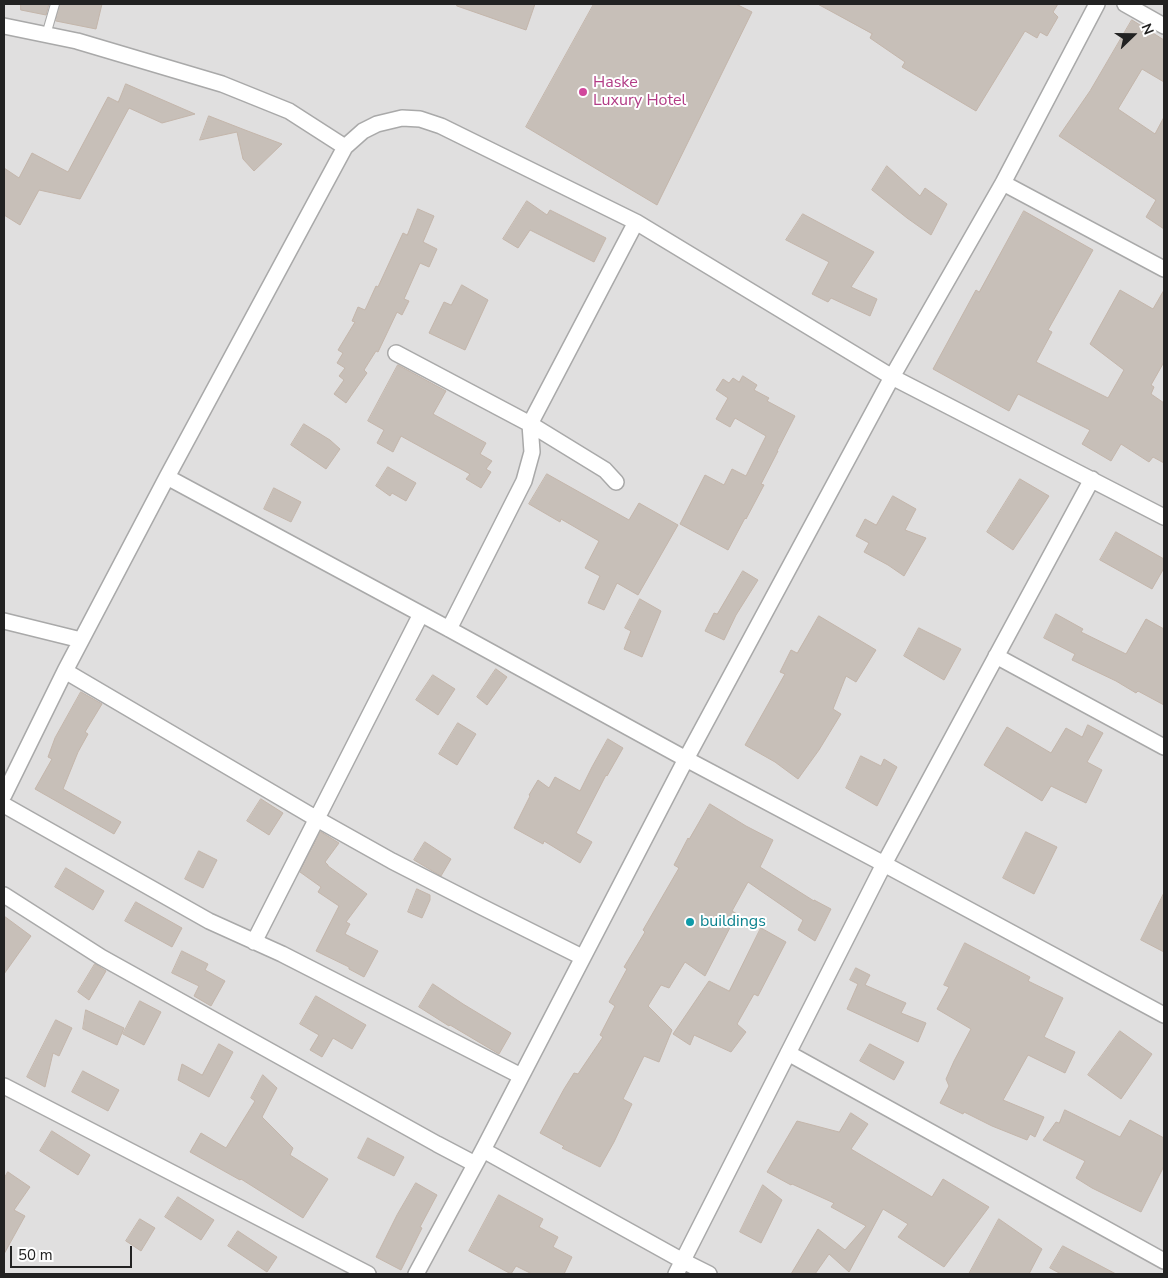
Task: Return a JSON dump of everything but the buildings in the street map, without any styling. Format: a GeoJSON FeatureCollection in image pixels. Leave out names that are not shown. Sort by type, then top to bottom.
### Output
{"type":"FeatureCollection","features":[{"type":"Feature","properties":{"kind":"street"},"geometry":{"type":"LineString","coordinates":[[416,1274],[483,1150],[686,759],[892,377],[1003,183],[1097,4]]}},
{"type":"Feature","properties":{"kind":"street"},"geometry":{"type":"LineString","coordinates":[[1125,4],[1164,26]]}},
{"type":"Feature","properties":{"kind":"street"},"geometry":{"type":"LineString","coordinates":[[4,26],[77,41],[222,84],[289,111],[345,147]]}},
{"type":"Feature","properties":{"kind":"street"},"geometry":{"type":"LineString","coordinates":[[4,795],[81,640],[345,147],[363,131],[377,124],[402,118],[420,119],[441,126],[636,222],[892,377],[1164,517]]}},
{"type":"Feature","properties":{"kind":"street"},"geometry":{"type":"LineString","coordinates":[[1003,183],[1164,269]]}},
{"type":"Feature","properties":{"kind":"street"},"geometry":{"type":"LineString","coordinates":[[449,629],[524,481],[532,452],[530,424],[636,222]]}},
{"type":"Feature","properties":{"kind":"street"},"geometry":{"type":"LineString","coordinates":[[396,353],[530,424],[604,470],[616,482]]}},
{"type":"Feature","properties":{"kind":"street"},"geometry":{"type":"LineString","coordinates":[[167,477],[686,759],[1164,1015]]}},
{"type":"Feature","properties":{"kind":"street"},"geometry":{"type":"LineString","coordinates":[[680,1268],[884,864],[1092,480]]}},
{"type":"Feature","properties":{"kind":"street"},"geometry":{"type":"LineString","coordinates":[[254,942],[421,614]]}},
{"type":"Feature","properties":{"kind":"street"},"geometry":{"type":"LineString","coordinates":[[4,621],[81,640]]}},
{"type":"Feature","properties":{"kind":"street"},"geometry":{"type":"LineString","coordinates":[[996,656],[1164,747]]}},
{"type":"Feature","properties":{"kind":"street"},"geometry":{"type":"LineString","coordinates":[[65,671],[317,818],[409,869],[582,957]]}},
{"type":"Feature","properties":{"kind":"street"},"geometry":{"type":"LineString","coordinates":[[4,805],[209,921],[282,954],[521,1076]]}},
{"type":"Feature","properties":{"kind":"street"},"geometry":{"type":"LineString","coordinates":[[4,895],[101,957],[475,1164]]}},
{"type":"Feature","properties":{"kind":"street"},"geometry":{"type":"LineString","coordinates":[[788,1053],[1164,1261]]}},
{"type":"Feature","properties":{"kind":"street"},"geometry":{"type":"LineString","coordinates":[[4,1086],[368,1274]]}},
{"type":"Feature","properties":{"kind":"street"},"geometry":{"type":"LineString","coordinates":[[483,1150],[680,1268],[709,1274]]}},
{"type":"Feature","properties":{"kind":"lane"},"geometry":{"type":"LineString","coordinates":[[46,35],[55,4]]}},
{"type":"Feature","properties":{"kind":"shaded area"},"geometry":{"type":"Polygon","coordinates":[[[4,4],[1164,4],[1164,1274],[4,1274],[4,4]]]}},
{"type":"Feature","properties":{"kind":"place","name":"Haske Luxury Hotel"},"geometry":{"type":"Point","coordinates":[583,92]}},
{"type":"Feature","properties":{"kind":"place","name":"buildings"},"geometry":{"type":"Point","coordinates":[690,922]}}]}
